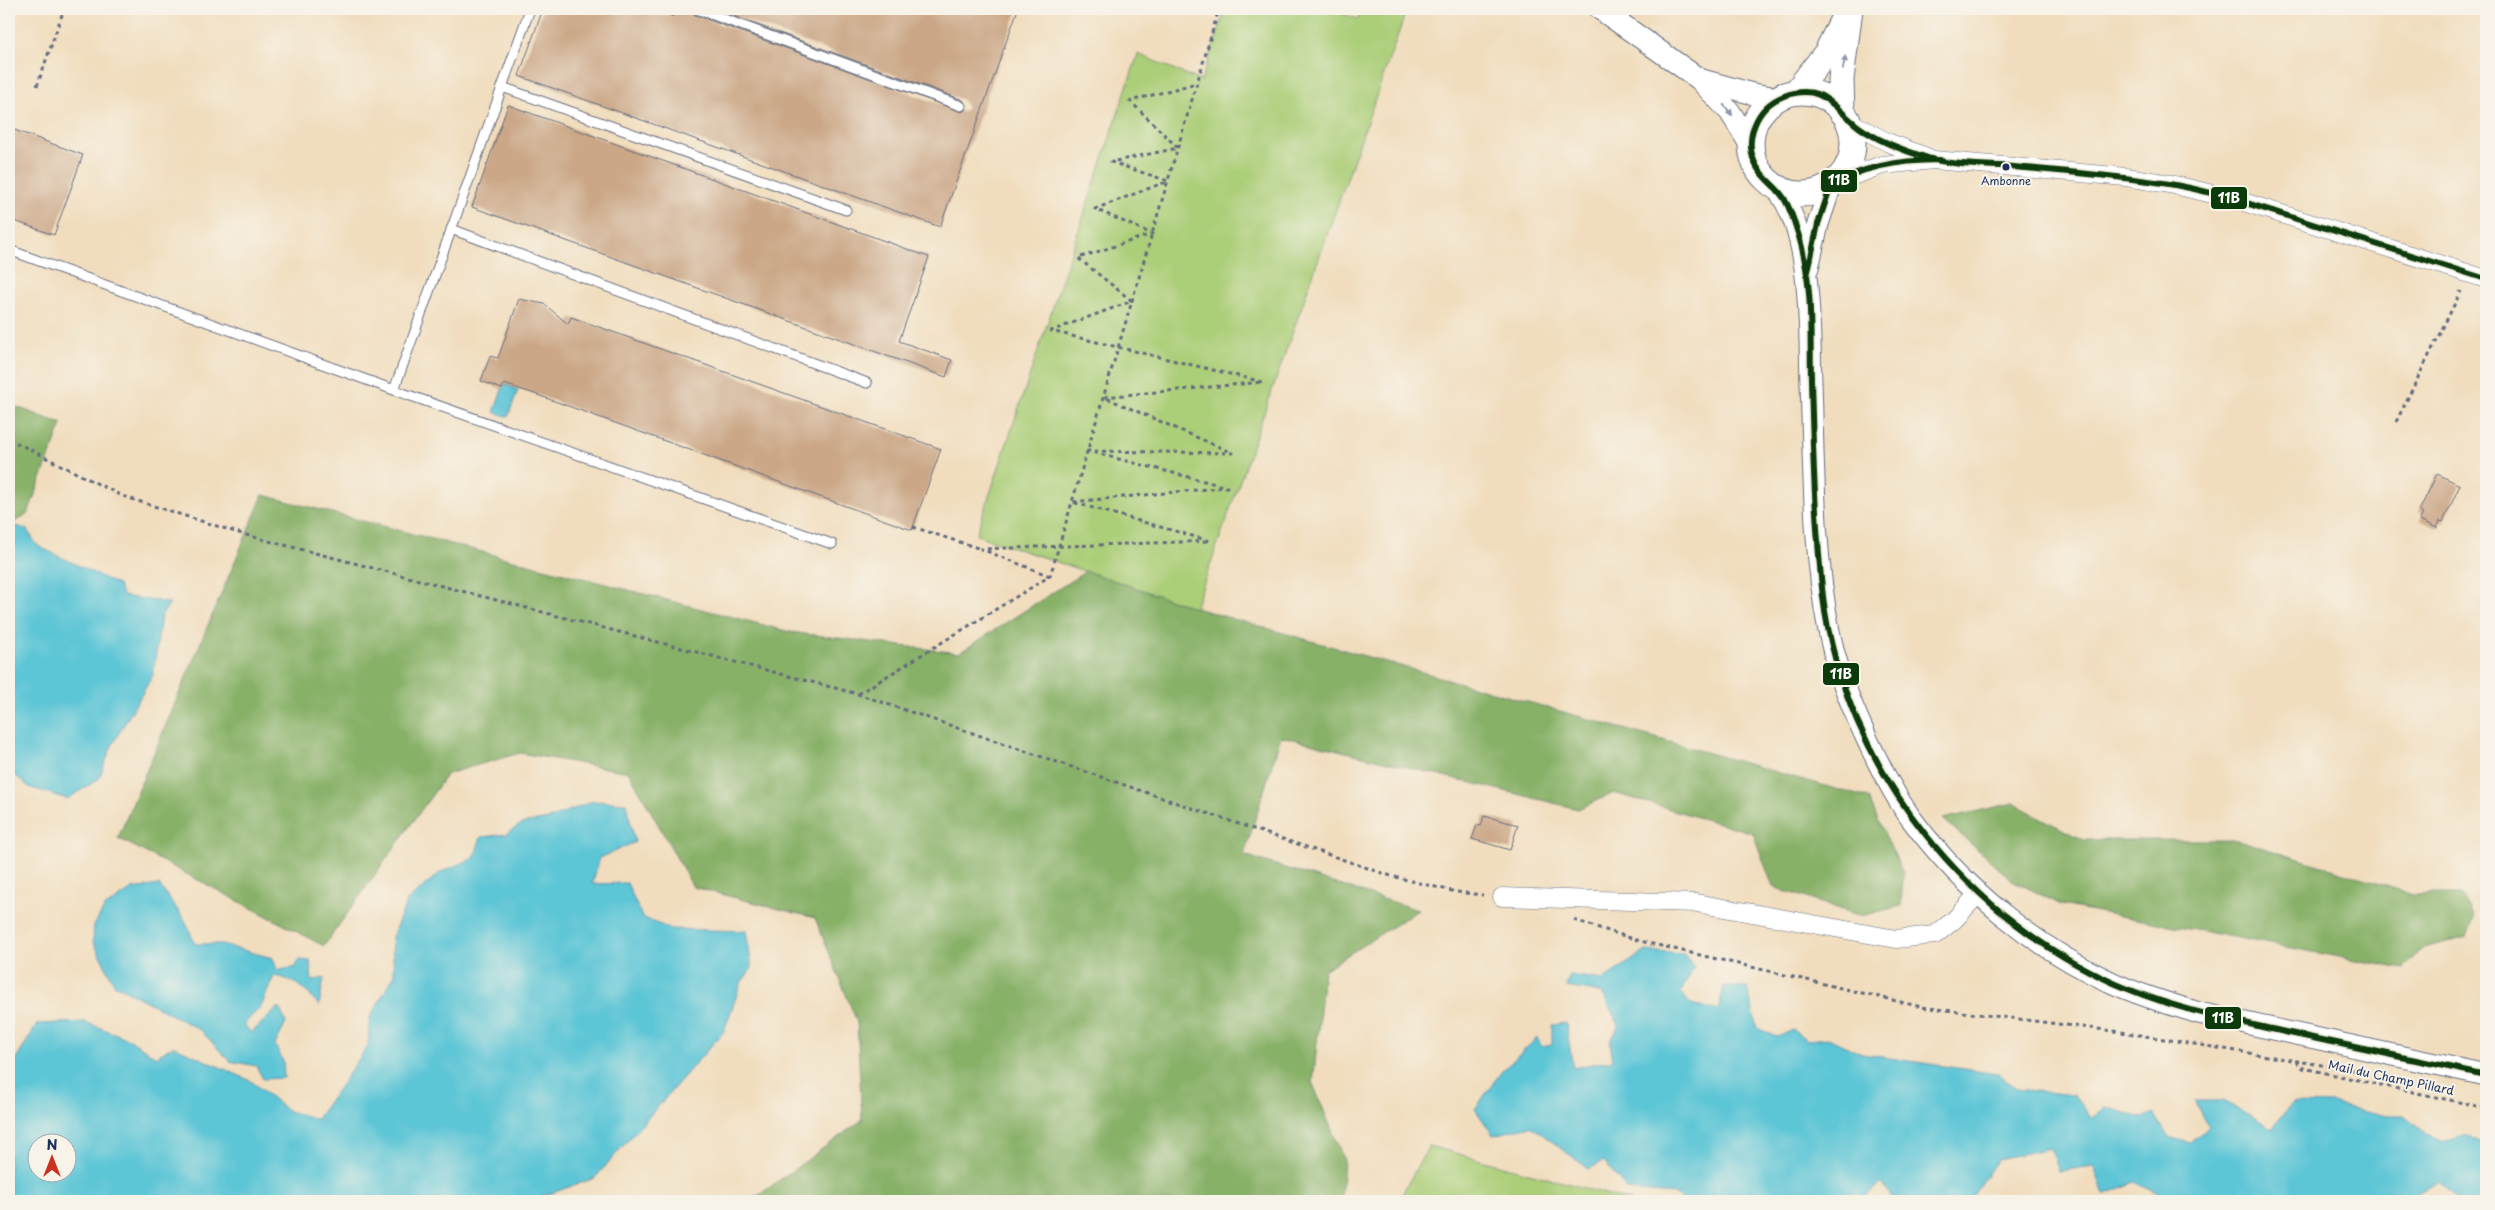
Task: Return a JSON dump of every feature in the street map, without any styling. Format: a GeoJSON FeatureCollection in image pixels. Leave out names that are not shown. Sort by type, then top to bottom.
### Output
{"type":"FeatureCollection","features":[{"type":"Feature","properties":{"kind":"main road"},"geometry":{"type":"LineString","coordinates":[[1849,9],[1847,44],[1841,79],[1845,116],[1852,132],[1852,153],[1849,164],[1834,183],[1815,192],[1797,194],[1775,186],[1758,169],[1751,146],[1755,123],[1761,113],[1787,95],[1827,52],[1849,9]]}},
{"type":"Feature","properties":{"kind":"main road"},"geometry":{"type":"LineString","coordinates":[[1787,95],[1817,94],[1827,98],[1845,116]]}},
{"type":"Feature","properties":{"kind":"street"},"geometry":{"type":"LineString","coordinates":[[1600,9],[1699,79],[1730,112],[1751,146]]}},
{"type":"Feature","properties":{"kind":"street"},"geometry":{"type":"LineString","coordinates":[[1699,79],[1753,94],[1787,95]]}},
{"type":"Feature","properties":{"kind":"street"},"geometry":{"type":"LineString","coordinates":[[1845,116],[1887,142],[1934,160]]}},
{"type":"Feature","properties":{"kind":"street"},"geometry":{"type":"LineString","coordinates":[[1807,271],[1818,224],[1834,183],[1882,165],[1934,160],[2126,177],[2179,186],[2234,199],[2478,277]]}},
{"type":"Feature","properties":{"kind":"street"},"geometry":{"type":"LineString","coordinates":[[1775,186],[1788,205],[1807,271],[1815,502],[1820,572],[1829,631],[1838,669],[1856,715],[1879,765],[1912,819],[1941,856],[1979,893],[2024,930],[2067,959],[2112,983],[2154,1000],[2261,1027],[2486,1075]]}},
{"type":"Feature","properties":{"kind":"street"},"geometry":{"type":"LineString","coordinates":[[1502,897],[1696,903],[1896,938],[1935,935],[1954,920],[1979,893]]}},
{"type":"Feature","properties":{"kind":"lane"},"geometry":{"type":"LineString","coordinates":[[394,390],[530,9]]}},
{"type":"Feature","properties":{"kind":"lane"},"geometry":{"type":"LineString","coordinates":[[697,9],[961,106]]}},
{"type":"Feature","properties":{"kind":"lane"},"geometry":{"type":"LineString","coordinates":[[502,87],[846,210]]}},
{"type":"Feature","properties":{"kind":"lane"},"geometry":{"type":"LineString","coordinates":[[451,229],[866,383]]}},
{"type":"Feature","properties":{"kind":"lane"},"geometry":{"type":"LineString","coordinates":[[9,250],[394,390],[832,544]]}},
{"type":"Feature","properties":{"kind":"path"},"geometry":{"type":"LineString","coordinates":[[37,86],[64,9]]}},
{"type":"Feature","properties":{"kind":"path"},"geometry":{"type":"LineString","coordinates":[[858,694],[1050,576],[1219,9]]}},
{"type":"Feature","properties":{"kind":"path"},"geometry":{"type":"LineString","coordinates":[[1178,148],[1130,101],[1197,83]]}},
{"type":"Feature","properties":{"kind":"path"},"geometry":{"type":"LineString","coordinates":[[1168,181],[1111,162],[1178,148]]}},
{"type":"Feature","properties":{"kind":"path"},"geometry":{"type":"LineString","coordinates":[[1152,234],[1095,209],[1168,181]]}},
{"type":"Feature","properties":{"kind":"path"},"geometry":{"type":"LineString","coordinates":[[1132,301],[1078,258],[1152,234]]}},
{"type":"Feature","properties":{"kind":"path"},"geometry":{"type":"LineString","coordinates":[[2396,422],[2478,277]]}},
{"type":"Feature","properties":{"kind":"path"},"geometry":{"type":"LineString","coordinates":[[1104,397],[1263,382],[1051,331],[1132,301]]}},
{"type":"Feature","properties":{"kind":"path"},"geometry":{"type":"LineString","coordinates":[[1088,451],[1233,453],[1104,397]]}},
{"type":"Feature","properties":{"kind":"path"},"geometry":{"type":"LineString","coordinates":[[9,439],[122,496],[242,534],[858,694],[1391,876],[1456,892],[1502,897]]}},
{"type":"Feature","properties":{"kind":"path"},"geometry":{"type":"LineString","coordinates":[[1072,502],[1227,487],[1088,451]]}},
{"type":"Feature","properties":{"kind":"path"},"geometry":{"type":"LineString","coordinates":[[981,549],[1210,541],[1072,502]]}},
{"type":"Feature","properties":{"kind":"path"},"geometry":{"type":"LineString","coordinates":[[913,527],[981,549],[1050,576]]}},
{"type":"Feature","properties":{"kind":"path"},"geometry":{"type":"LineString","coordinates":[[1566,918],[1640,941],[1922,1007],[2121,1032],[2373,1074]]}},
{"type":"Feature","properties":{"kind":"path","name":"Mail du Champ Pillard"},"geometry":{"type":"LineString","coordinates":[[2295,1061],[2303,1068],[2486,1108]]}},
{"type":"Feature","properties":{"kind":"green space"},"geometry":{"type":"Polygon","coordinates":[[[1226,9],[1329,9],[1358,19],[1362,9],[1407,9],[1195,608],[976,535],[1138,54],[1201,81],[1226,9]]]}},
{"type":"Feature","properties":{"kind":"green space"},"geometry":{"type":"Polygon","coordinates":[[[9,404],[62,424],[28,513],[9,526],[9,404]]]}},
{"type":"Feature","properties":{"kind":"green space"},"geometry":{"type":"Polygon","coordinates":[[[263,495],[790,632],[959,653],[1086,571],[1195,608],[1868,798],[1903,873],[1901,906],[1861,916],[1773,887],[1753,833],[1614,793],[1578,809],[1281,736],[1244,855],[1418,910],[1324,970],[1313,1084],[1344,1160],[1341,1201],[734,1201],[759,1195],[862,1120],[857,1022],[815,918],[693,887],[629,772],[520,753],[447,774],[324,946],[118,838],[263,495]]]}},
{"type":"Feature","properties":{"kind":"green space"},"geometry":{"type":"Polygon","coordinates":[[[2013,803],[2083,840],[2238,840],[2412,894],[2460,894],[2474,917],[2467,937],[2423,948],[2404,969],[2061,905],[2012,880],[1943,819],[2013,803]]]}},
{"type":"Feature","properties":{"kind":"green space"},"geometry":{"type":"Polygon","coordinates":[[[1429,1146],[1632,1201],[1398,1201],[1429,1146]]]}},
{"type":"Feature","properties":{"kind":"water"},"geometry":{"type":"Polygon","coordinates":[[[504,384],[518,390],[508,417],[494,412],[504,384]]]}},
{"type":"Feature","properties":{"kind":"water"},"geometry":{"type":"Polygon","coordinates":[[[9,524],[26,529],[38,546],[118,585],[123,596],[170,603],[161,616],[153,675],[112,745],[99,779],[67,799],[29,787],[9,770],[9,524]]]}},
{"type":"Feature","properties":{"kind":"water"},"geometry":{"type":"Polygon","coordinates":[[[593,801],[626,803],[635,842],[600,858],[592,884],[627,883],[642,917],[670,929],[746,931],[752,968],[741,983],[724,1031],[595,1178],[529,1201],[9,1201],[9,1072],[37,1024],[85,1022],[129,1039],[156,1057],[173,1046],[251,1081],[288,1111],[317,1119],[368,1046],[370,1017],[394,976],[392,937],[407,901],[441,872],[474,858],[481,837],[507,834],[521,824],[549,819],[593,801]]]}},
{"type":"Feature","properties":{"kind":"water"},"geometry":{"type":"Polygon","coordinates":[[[159,885],[185,920],[195,944],[219,944],[273,958],[277,970],[294,968],[300,960],[310,961],[312,981],[324,978],[319,1006],[300,986],[281,977],[274,976],[261,1007],[244,1024],[251,1033],[279,1007],[286,1023],[275,1045],[283,1061],[284,1078],[263,1079],[256,1066],[230,1061],[200,1030],[114,984],[93,941],[94,926],[104,908],[132,889],[159,885]]]}},
{"type":"Feature","properties":{"kind":"water"},"geometry":{"type":"Polygon","coordinates":[[[1646,951],[1684,954],[1694,967],[1681,992],[1690,1004],[1718,1010],[1724,987],[1747,987],[1757,1028],[1777,1037],[1793,1030],[1807,1040],[1828,1038],[1862,1054],[1998,1074],[2016,1089],[2074,1095],[2092,1118],[2106,1107],[2142,1118],[2154,1113],[2168,1137],[2190,1143],[2208,1125],[2195,1101],[2224,1101],[2273,1128],[2292,1103],[2333,1104],[2387,1116],[2404,1116],[2426,1134],[2446,1141],[2465,1136],[2486,1144],[2486,1201],[2460,1201],[2440,1182],[2417,1192],[2411,1201],[2173,1201],[2135,1182],[2104,1195],[2094,1166],[2059,1171],[2050,1148],[1998,1159],[1969,1201],[1894,1201],[1882,1183],[1860,1201],[1684,1201],[1673,1194],[1627,1190],[1604,1161],[1589,1169],[1531,1126],[1493,1135],[1475,1109],[1502,1071],[1537,1038],[1542,1047],[1552,1045],[1552,1025],[1566,1023],[1573,1068],[1613,1060],[1610,1043],[1619,1025],[1602,993],[1566,987],[1570,975],[1602,980],[1646,951]]]}},
{"type":"Feature","properties":{"kind":"building"},"geometry":{"type":"Polygon","coordinates":[[[543,9],[651,9],[673,17],[674,9],[691,9],[695,15],[962,112],[967,108],[963,100],[714,9],[1018,9],[940,227],[519,76],[543,9]]]}},
{"type":"Feature","properties":{"kind":"building"},"geometry":{"type":"Polygon","coordinates":[[[508,105],[929,257],[899,341],[952,360],[946,377],[472,207],[508,105]]]}},
{"type":"Feature","properties":{"kind":"building"},"geometry":{"type":"Polygon","coordinates":[[[9,128],[83,155],[54,235],[9,219],[9,128]]]}},
{"type":"Feature","properties":{"kind":"building"},"geometry":{"type":"Polygon","coordinates":[[[519,299],[544,304],[568,324],[571,317],[941,449],[912,530],[532,393],[504,384],[502,389],[481,381],[490,356],[498,358],[519,299]]]}},
{"type":"Feature","properties":{"kind":"building"},"geometry":{"type":"Polygon","coordinates":[[[2437,474],[2460,485],[2443,522],[2440,521],[2437,528],[2420,520],[2423,513],[2419,511],[2437,474]]]}},
{"type":"Feature","properties":{"kind":"building"},"geometry":{"type":"Polygon","coordinates":[[[1484,816],[1518,825],[1510,850],[1472,839],[1477,825],[1481,826],[1484,816]]]}},
{"type":"Feature","properties":{"kind":"transit line","name":"11B"},"geometry":{"type":"LineString","coordinates":[[2486,279],[2254,205],[2191,188],[2115,177],[1938,161],[1901,149],[1875,137],[1850,120],[1827,99],[1809,92],[1784,96],[1774,101],[1759,116],[1754,125],[1751,146],[1753,157],[1763,176],[1782,195],[1792,215],[1800,240],[1807,275],[1810,310],[1818,543],[1823,597],[1836,660],[1857,721],[1887,779],[1924,833],[1968,882],[2017,925],[2070,961],[2128,989],[2186,1009],[2225,1019],[2486,1075]]}},
{"type":"Feature","properties":{"kind":"transit line","name":"11B"},"geometry":{"type":"LineString","coordinates":[[1807,276],[1818,224],[1831,185],[1856,173],[1884,165],[1940,160]]}},
{"type":"Feature","properties":{"kind":"place","name":"Ambonne"},"geometry":{"type":"Point","coordinates":[2006,167]}}]}
